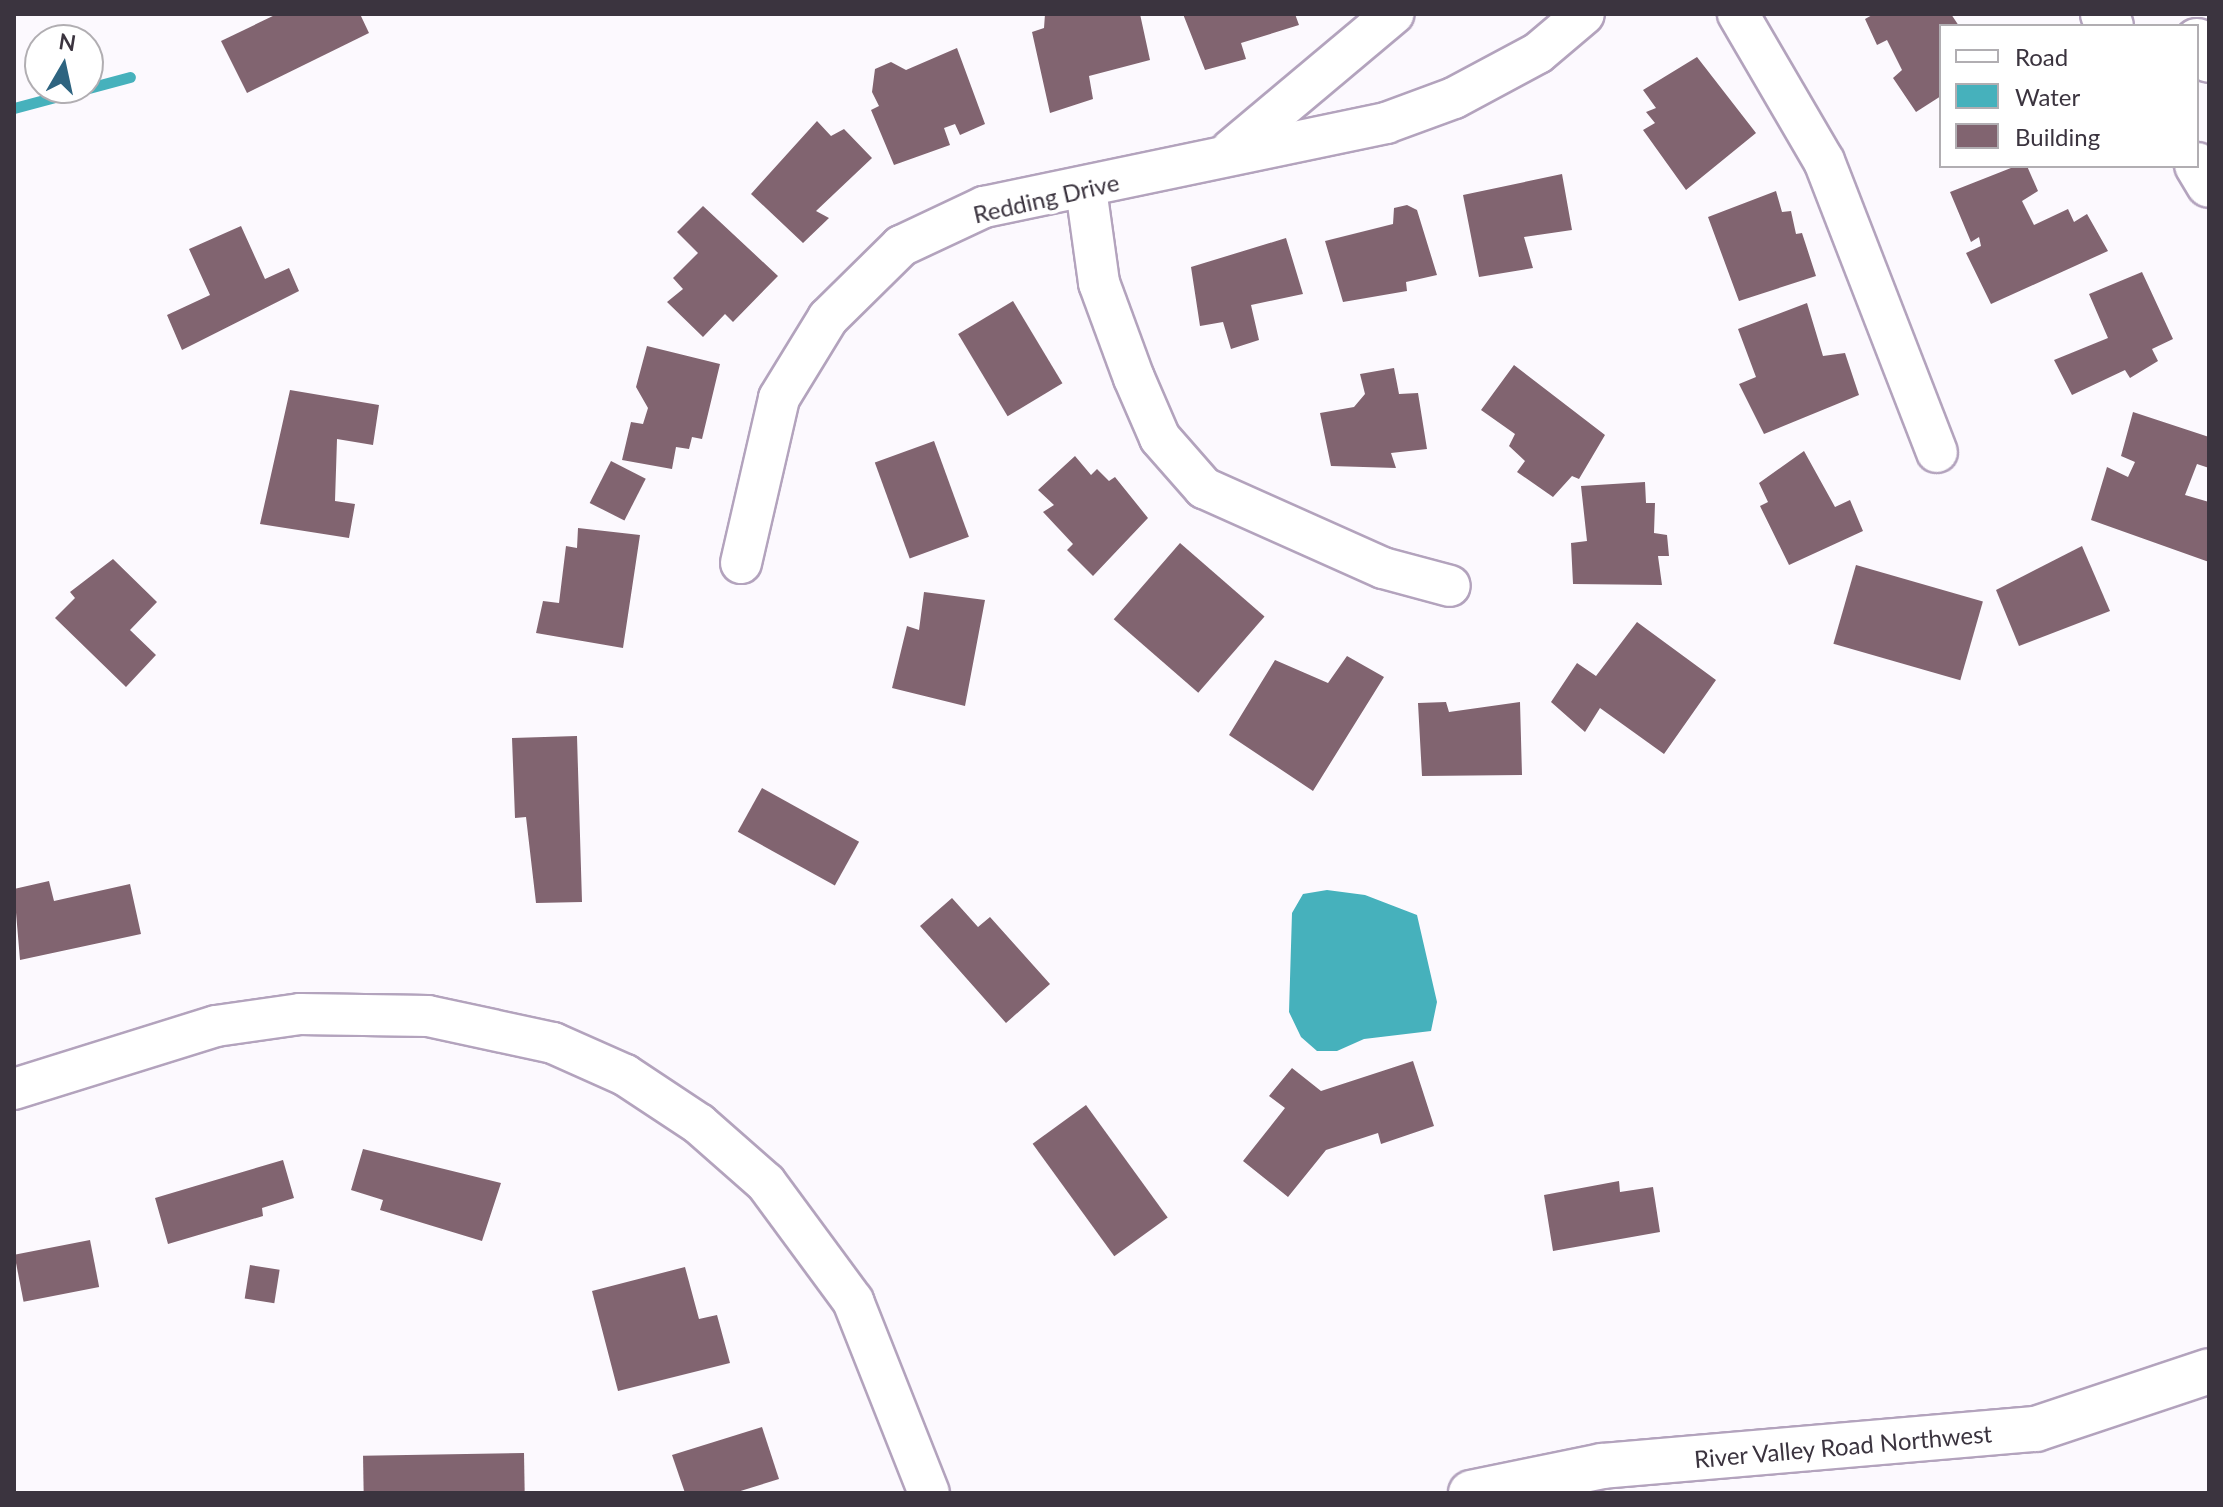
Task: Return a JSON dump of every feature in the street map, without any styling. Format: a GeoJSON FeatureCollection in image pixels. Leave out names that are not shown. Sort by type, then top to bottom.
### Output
{"type":"FeatureCollection","features":[{"type":"Feature","properties":{"kind":"street","name":"Redding Drive"},"geometry":{"type":"LineString","coordinates":[[1225,155],[1393,14]]}},
{"type":"Feature","properties":{"kind":"street","name":"Redding Drive"},"geometry":{"type":"LineString","coordinates":[[741,563],[779,398],[828,318],[901,246],[984,207],[1086,189],[1225,155],[1386,123],[1454,98],[1538,53],[1584,14]]}},
{"type":"Feature","properties":{"kind":"street"},"geometry":{"type":"LineString","coordinates":[[1738,14],[1824,161],[1937,452]]}},
{"type":"Feature","properties":{"kind":"street"},"geometry":{"type":"LineString","coordinates":[[1086,189],[1099,283],[1134,378],[1160,438],[1204,488],[1383,568],[1450,586]]}},
{"type":"Feature","properties":{"kind":"street"},"geometry":{"type":"LineString","coordinates":[[14,1089],[216,1026],[300,1014],[428,1016],[553,1043],[625,1075],[699,1124],[766,1183],[853,1301],[929,1493]]}},
{"type":"Feature","properties":{"kind":"street","name":"River Valley Road Northwest"},"geometry":{"type":"LineString","coordinates":[[1471,1493],[1602,1466],[2036,1429],[2209,1371]]}},
{"type":"Feature","properties":{"kind":"water"},"geometry":{"type":"Polygon","coordinates":[[[1327,890],[1365,895],[1417,915],[1437,1002],[1431,1031],[1364,1039],[1337,1051],[1317,1051],[1301,1037],[1289,1012],[1292,913],[1303,894],[1327,890]]]}},
{"type":"Feature","properties":{"kind":"building"},"geometry":{"type":"Polygon","coordinates":[[[277,14],[360,14],[369,33],[247,93],[221,41],[277,14]]]}},
{"type":"Feature","properties":{"kind":"building"},"geometry":{"type":"Polygon","coordinates":[[[1045,14],[1140,14],[1150,60],[1089,76],[1093,99],[1050,113],[1032,32],[1044,28],[1045,14]]]}},
{"type":"Feature","properties":{"kind":"building"},"geometry":{"type":"Polygon","coordinates":[[[1183,14],[1295,14],[1299,25],[1241,43],[1246,59],[1205,70],[1183,14]]]}},
{"type":"Feature","properties":{"kind":"building"},"geometry":{"type":"Polygon","coordinates":[[[1874,14],[1951,14],[1958,24],[1939,24],[1939,97],[1916,112],[1893,78],[1902,70],[1887,40],[1877,45],[1865,19],[1874,14]]]}},
{"type":"Feature","properties":{"kind":"building"},"geometry":{"type":"Polygon","coordinates":[[[957,48],[985,124],[960,135],[955,124],[944,128],[950,145],[894,165],[871,110],[879,106],[872,92],[875,69],[891,62],[906,70],[957,48]]]}},
{"type":"Feature","properties":{"kind":"building"},"geometry":{"type":"Polygon","coordinates":[[[1697,57],[1756,133],[1686,190],[1643,130],[1655,123],[1646,112],[1656,108],[1643,90],[1697,57]]]}},
{"type":"Feature","properties":{"kind":"building"},"geometry":{"type":"Polygon","coordinates":[[[817,121],[831,136],[844,129],[872,158],[816,211],[829,218],[803,243],[751,194],[817,121]]]}},
{"type":"Feature","properties":{"kind":"building"},"geometry":{"type":"Polygon","coordinates":[[[2011,168],[2028,168],[2038,191],[2022,201],[2034,225],[2068,209],[2074,222],[2087,214],[2108,251],[1991,304],[1966,253],[1981,246],[1979,237],[1971,242],[1950,192],[2011,168]]]}},
{"type":"Feature","properties":{"kind":"building"},"geometry":{"type":"Polygon","coordinates":[[[1562,174],[1572,230],[1524,237],[1533,268],[1479,277],[1463,195],[1562,174]]]}},
{"type":"Feature","properties":{"kind":"building"},"geometry":{"type":"Polygon","coordinates":[[[1776,191],[1782,212],[1791,211],[1796,234],[1802,233],[1816,276],[1739,301],[1708,217],[1776,191]]]}},
{"type":"Feature","properties":{"kind":"building"},"geometry":{"type":"Polygon","coordinates":[[[1407,205],[1417,210],[1437,275],[1406,282],[1407,291],[1343,302],[1325,241],[1393,224],[1394,208],[1407,205]]]}},
{"type":"Feature","properties":{"kind":"building"},"geometry":{"type":"Polygon","coordinates":[[[703,206],[778,276],[733,322],[725,314],[703,337],[667,302],[683,289],[673,278],[698,253],[677,232],[703,206]]]}},
{"type":"Feature","properties":{"kind":"building"},"geometry":{"type":"Polygon","coordinates":[[[241,226],[265,279],[289,268],[299,291],[182,350],[167,315],[210,295],[189,249],[241,226]]]}},
{"type":"Feature","properties":{"kind":"building"},"geometry":{"type":"Polygon","coordinates":[[[1286,238],[1303,294],[1251,305],[1259,340],[1231,349],[1223,322],[1200,326],[1191,267],[1286,238]]]}},
{"type":"Feature","properties":{"kind":"building"},"geometry":{"type":"Polygon","coordinates":[[[2142,272],[2173,339],[2152,349],[2158,361],[2130,378],[2125,370],[2072,395],[2054,360],[2108,338],[2089,294],[2142,272]]]}},
{"type":"Feature","properties":{"kind":"building"},"geometry":{"type":"Polygon","coordinates":[[[1013,301],[1062,383],[1008,416],[958,334],[1013,301]]]}},
{"type":"Feature","properties":{"kind":"building"},"geometry":{"type":"Polygon","coordinates":[[[1807,303],[1823,356],[1845,353],[1859,395],[1764,434],[1739,384],[1756,377],[1738,329],[1807,303]]]}},
{"type":"Feature","properties":{"kind":"building"},"geometry":{"type":"Polygon","coordinates":[[[647,346],[720,364],[702,439],[692,437],[689,449],[676,447],[672,469],[622,460],[631,422],[643,424],[648,408],[636,387],[647,346]]]}},
{"type":"Feature","properties":{"kind":"building"},"geometry":{"type":"Polygon","coordinates":[[[1514,365],[1605,435],[1579,479],[1572,476],[1553,497],[1517,472],[1525,461],[1509,446],[1515,434],[1481,410],[1514,365]]]}},
{"type":"Feature","properties":{"kind":"building"},"geometry":{"type":"Polygon","coordinates":[[[1394,368],[1399,394],[1418,393],[1427,449],[1391,453],[1396,468],[1331,466],[1320,413],[1354,407],[1365,394],[1360,374],[1394,368]]]}},
{"type":"Feature","properties":{"kind":"building"},"geometry":{"type":"Polygon","coordinates":[[[290,390],[379,405],[373,445],[337,439],[335,501],[355,504],[349,538],[260,524],[290,390]]]}},
{"type":"Feature","properties":{"kind":"building"},"geometry":{"type":"Polygon","coordinates":[[[2133,412],[2209,437],[2209,468],[2197,464],[2185,495],[2209,502],[2209,562],[2091,520],[2107,467],[2128,477],[2135,462],[2121,456],[2133,412]]]}},
{"type":"Feature","properties":{"kind":"building"},"geometry":{"type":"Polygon","coordinates":[[[934,441],[969,537],[910,558],[875,463],[934,441]]]}},
{"type":"Feature","properties":{"kind":"building"},"geometry":{"type":"Polygon","coordinates":[[[1804,451],[1835,507],[1850,500],[1863,531],[1789,565],[1760,506],[1768,502],[1759,483],[1804,451]]]}},
{"type":"Feature","properties":{"kind":"building"},"geometry":{"type":"Polygon","coordinates":[[[1075,456],[1091,475],[1097,469],[1109,481],[1115,477],[1148,518],[1093,576],[1067,550],[1073,544],[1043,512],[1054,505],[1038,490],[1075,456]]]}},
{"type":"Feature","properties":{"kind":"building"},"geometry":{"type":"Polygon","coordinates":[[[611,461],[646,479],[624,521],[590,503],[611,461]]]}},
{"type":"Feature","properties":{"kind":"building"},"geometry":{"type":"Polygon","coordinates":[[[1645,482],[1646,503],[1655,503],[1654,533],[1667,535],[1669,556],[1658,556],[1662,585],[1573,584],[1571,543],[1587,541],[1581,486],[1645,482]]]}},
{"type":"Feature","properties":{"kind":"building"},"geometry":{"type":"Polygon","coordinates":[[[578,528],[640,535],[623,648],[536,633],[543,601],[559,603],[566,546],[577,548],[578,528]]]}},
{"type":"Feature","properties":{"kind":"building"},"geometry":{"type":"Polygon","coordinates":[[[1180,543],[1265,616],[1198,693],[1114,619],[1180,543]]]}},
{"type":"Feature","properties":{"kind":"building"},"geometry":{"type":"Polygon","coordinates":[[[2082,546],[2110,611],[2019,646],[1996,590],[2082,546]]]}},
{"type":"Feature","properties":{"kind":"building"},"geometry":{"type":"Polygon","coordinates":[[[113,559],[157,602],[130,630],[156,655],[126,687],[55,618],[75,598],[70,592],[113,559]]]}},
{"type":"Feature","properties":{"kind":"building"},"geometry":{"type":"Polygon","coordinates":[[[1856,565],[1983,601],[1960,680],[1833,644],[1856,565]]]}},
{"type":"Feature","properties":{"kind":"building"},"geometry":{"type":"Polygon","coordinates":[[[924,592],[985,600],[965,706],[892,688],[907,626],[919,630],[924,592]]]}},
{"type":"Feature","properties":{"kind":"building"},"geometry":{"type":"Polygon","coordinates":[[[1637,622],[1716,680],[1664,754],[1600,708],[1585,732],[1551,702],[1577,663],[1596,676],[1637,622]]]}},
{"type":"Feature","properties":{"kind":"building"},"geometry":{"type":"Polygon","coordinates":[[[1347,656],[1384,677],[1313,791],[1229,735],[1275,660],[1328,683],[1347,656]]]}},
{"type":"Feature","properties":{"kind":"building"},"geometry":{"type":"Polygon","coordinates":[[[1446,702],[1449,712],[1520,702],[1522,775],[1422,776],[1418,703],[1446,702]]]}},
{"type":"Feature","properties":{"kind":"building"},"geometry":{"type":"Polygon","coordinates":[[[577,736],[582,902],[536,903],[526,817],[515,818],[512,738],[577,736]]]}},
{"type":"Feature","properties":{"kind":"building"},"geometry":{"type":"Polygon","coordinates":[[[762,788],[859,842],[835,886],[738,832],[762,788]]]}},
{"type":"Feature","properties":{"kind":"building"},"geometry":{"type":"Polygon","coordinates":[[[49,881],[54,901],[130,884],[141,934],[20,960],[14,889],[49,881]]]}},
{"type":"Feature","properties":{"kind":"building"},"geometry":{"type":"Polygon","coordinates":[[[952,898],[978,927],[990,917],[1050,984],[1006,1023],[920,926],[952,898]]]}},
{"type":"Feature","properties":{"kind":"building"},"geometry":{"type":"Polygon","coordinates":[[[1413,1061],[1434,1126],[1381,1144],[1378,1133],[1326,1150],[1288,1197],[1243,1161],[1285,1108],[1269,1096],[1292,1068],[1321,1091],[1413,1061]]]}},
{"type":"Feature","properties":{"kind":"building"},"geometry":{"type":"Polygon","coordinates":[[[1086,1105],[1168,1217],[1114,1256],[1033,1144],[1086,1105]]]}},
{"type":"Feature","properties":{"kind":"building"},"geometry":{"type":"Polygon","coordinates":[[[363,1149],[501,1183],[482,1241],[380,1210],[383,1200],[351,1190],[363,1149]]]}},
{"type":"Feature","properties":{"kind":"building"},"geometry":{"type":"Polygon","coordinates":[[[283,1160],[294,1198],[262,1208],[263,1216],[168,1244],[155,1198],[283,1160]]]}},
{"type":"Feature","properties":{"kind":"building"},"geometry":{"type":"Polygon","coordinates":[[[1619,1181],[1620,1192],[1653,1187],[1660,1232],[1553,1251],[1544,1195],[1619,1181]]]}},
{"type":"Feature","properties":{"kind":"building"},"geometry":{"type":"Polygon","coordinates":[[[90,1240],[99,1287],[24,1302],[14,1255],[90,1240]]]}},
{"type":"Feature","properties":{"kind":"building"},"geometry":{"type":"Polygon","coordinates":[[[250,1265],[280,1270],[274,1303],[245,1299],[250,1265]]]}},
{"type":"Feature","properties":{"kind":"building"},"geometry":{"type":"Polygon","coordinates":[[[685,1267],[699,1319],[717,1315],[730,1363],[618,1391],[592,1291],[685,1267]]]}},
{"type":"Feature","properties":{"kind":"building"},"geometry":{"type":"Polygon","coordinates":[[[762,1427],[779,1479],[734,1493],[685,1493],[672,1455],[762,1427]]]}},
{"type":"Feature","properties":{"kind":"building"},"geometry":{"type":"Polygon","coordinates":[[[524,1453],[525,1493],[364,1493],[363,1456],[524,1453]]]}},
{"type":"Feature","properties":{"kind":"waterway"},"geometry":{"type":"LineString","coordinates":[[14,108],[130,77]]}}]}
